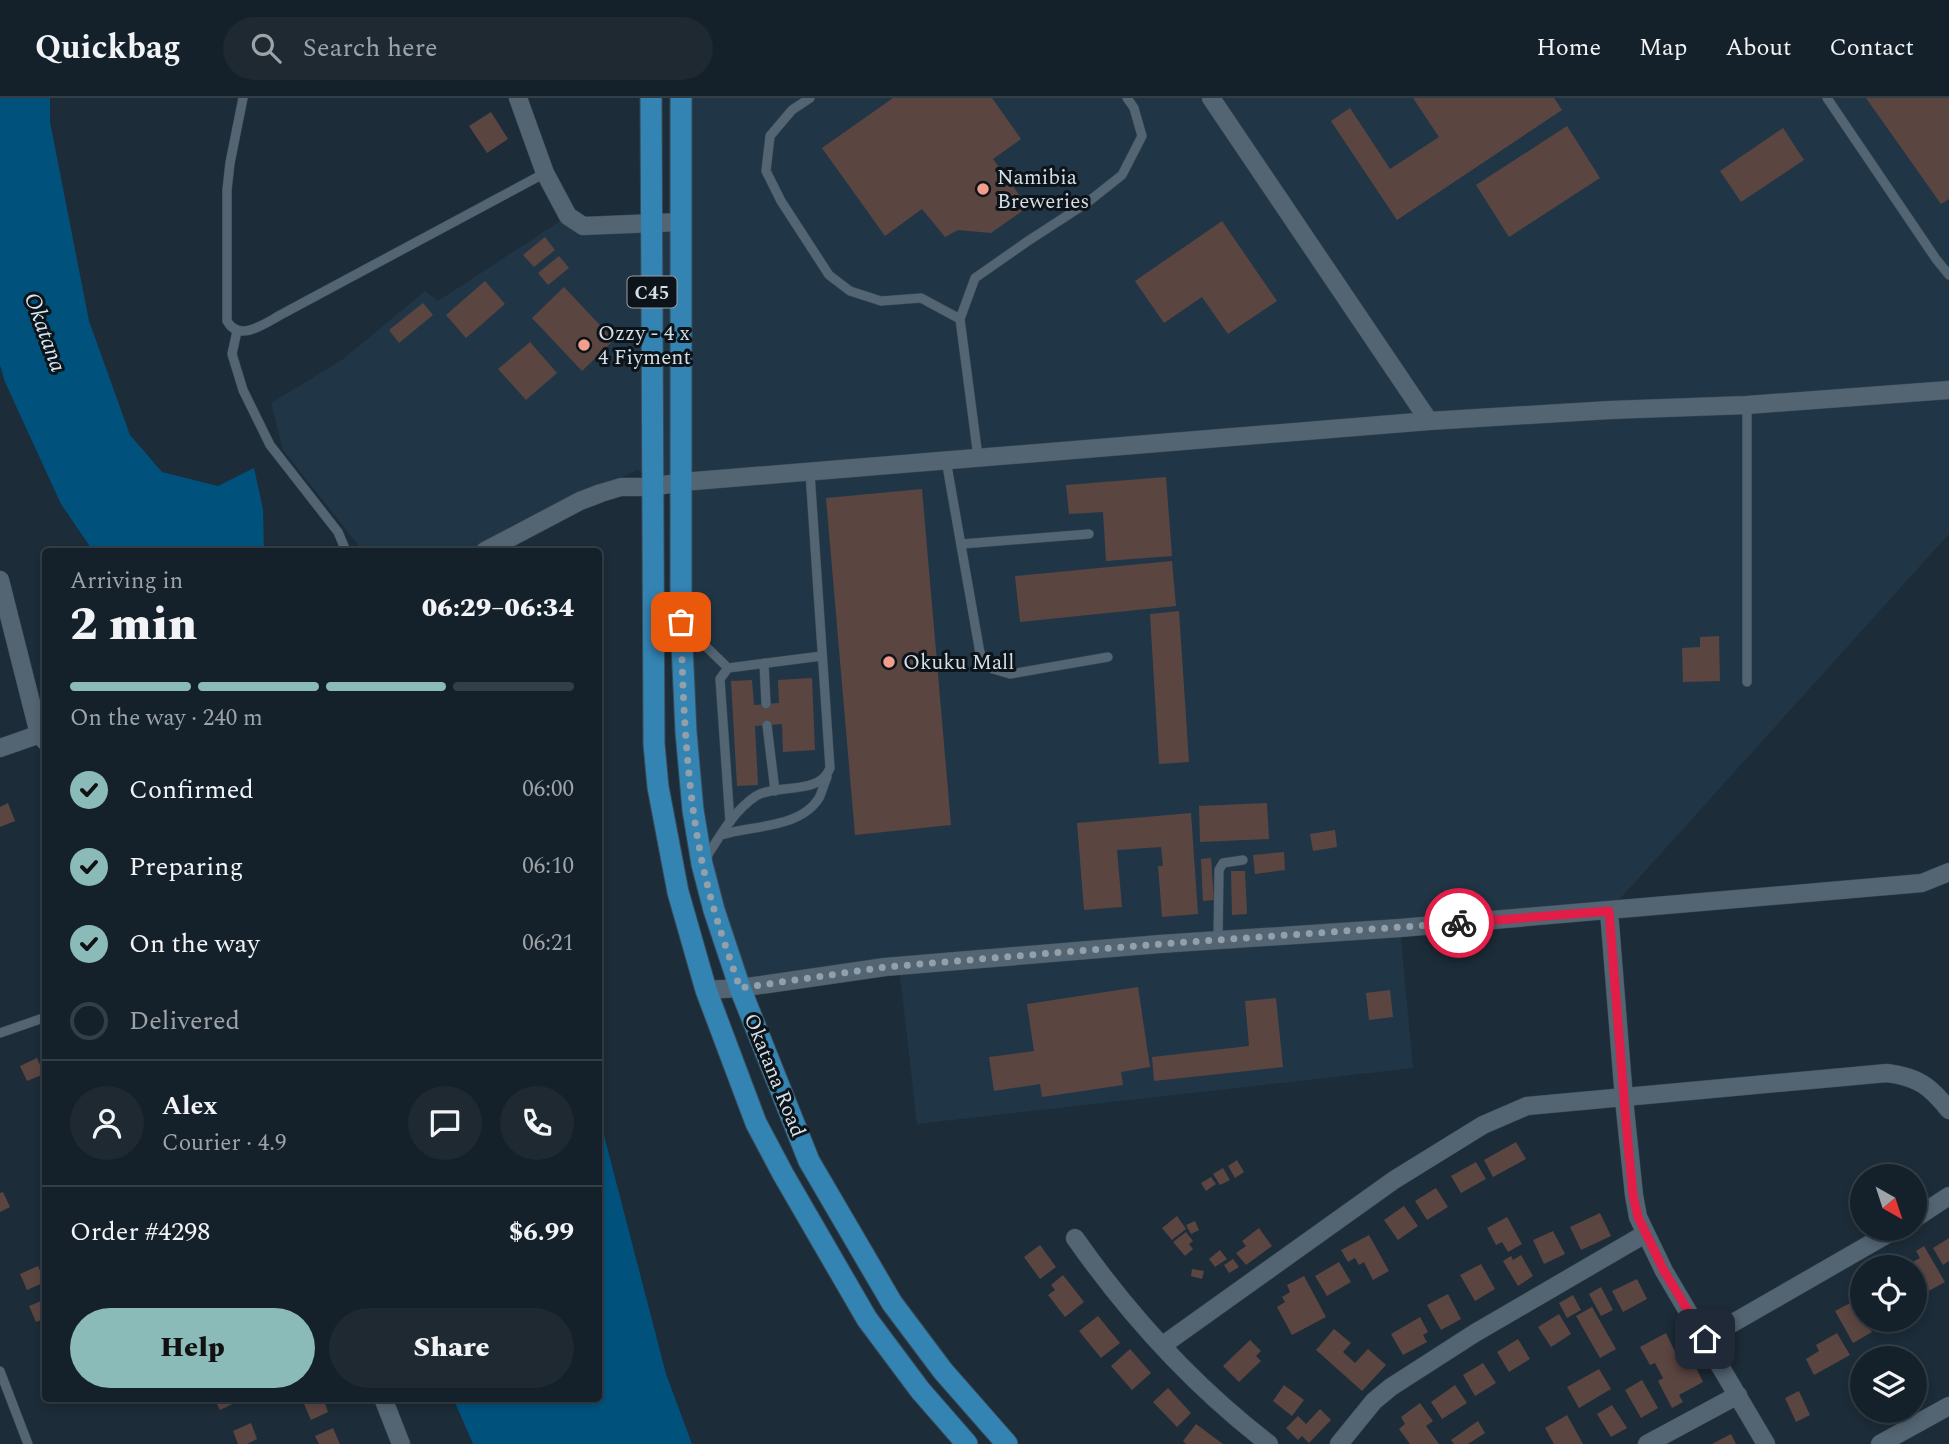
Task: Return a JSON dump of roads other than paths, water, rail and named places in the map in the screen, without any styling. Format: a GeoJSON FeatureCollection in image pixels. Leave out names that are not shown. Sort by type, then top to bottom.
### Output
{"type":"FeatureCollection","features":[{"type":"Feature","properties":{"kind":"main road","name":"C45"},"geometry":{"type":"LineString","coordinates":[[652,98],[652,486]]}},
{"type":"Feature","properties":{"kind":"main road","name":"C45"},"geometry":{"type":"LineString","coordinates":[[681,98],[682,482]]}},
{"type":"Feature","properties":{"kind":"main road","name":"Okatana Road"},"geometry":{"type":"LineString","coordinates":[[682,482],[681,622],[685,732],[693,810],[702,864],[714,910],[740,988],[810,1161],[886,1292],[943,1371],[1007,1444]]}},
{"type":"Feature","properties":{"kind":"main road","name":"Okatana Road"},"geometry":{"type":"LineString","coordinates":[[652,486],[654,744],[669,852],[706,990],[756,1123],[783,1174],[867,1320],[920,1390],[967,1444]]}},
{"type":"Feature","properties":{"kind":"street"},"geometry":{"type":"LineString","coordinates":[[518,98],[545,173],[568,216],[583,226],[681,222]]}},
{"type":"Feature","properties":{"kind":"street"},"geometry":{"type":"LineString","coordinates":[[1211,98],[1429,421]]}},
{"type":"Feature","properties":{"kind":"street"},"geometry":{"type":"LineString","coordinates":[[491,548],[580,501],[621,487],[1429,421],[1747,405],[1949,390]]}},
{"type":"Feature","properties":{"kind":"street"},"geometry":{"type":"LineString","coordinates":[[0,580],[42,732]]}},
{"type":"Feature","properties":{"kind":"street"},"geometry":{"type":"LineString","coordinates":[[0,748],[42,736]]}},
{"type":"Feature","properties":{"kind":"street"},"geometry":{"type":"LineString","coordinates":[[706,990],[740,988],[885,967],[1609,911],[1923,883],[1949,872]]}},
{"type":"Feature","properties":{"kind":"street"},"geometry":{"type":"LineString","coordinates":[[1609,911],[1633,1195],[1645,1234],[1766,1444]]}},
{"type":"Feature","properties":{"kind":"street"},"geometry":{"type":"LineString","coordinates":[[1163,1345],[1394,1180],[1483,1125],[1527,1105],[1624,1099],[1888,1073],[1908,1076],[1924,1084],[1938,1095],[1949,1110]]}},
{"type":"Feature","properties":{"kind":"street"},"geometry":{"type":"LineString","coordinates":[[1927,1210],[1949,1196]]}},
{"type":"Feature","properties":{"kind":"street"},"geometry":{"type":"LineString","coordinates":[[1339,1444],[1374,1401],[1391,1387],[1475,1333],[1645,1234]]}},
{"type":"Feature","properties":{"kind":"street"},"geometry":{"type":"LineString","coordinates":[[1075,1238],[1120,1297],[1163,1345],[1212,1397],[1269,1444]]}},
{"type":"Feature","properties":{"kind":"street"},"geometry":{"type":"LineString","coordinates":[[1705,1339],[1875,1241]]}},
{"type":"Feature","properties":{"kind":"street"},"geometry":{"type":"LineString","coordinates":[[1647,1444],[1738,1395]]}},
{"type":"Feature","properties":{"kind":"street"},"geometry":{"type":"LineString","coordinates":[[385,1402],[401,1444]]}},
{"type":"Feature","properties":{"kind":"street"},"geometry":{"type":"LineString","coordinates":[[1880,1444],[1949,1406]]}},
{"type":"Feature","properties":{"kind":"lane"},"geometry":{"type":"LineString","coordinates":[[243,98],[230,163],[228,190],[227,321],[230,327],[237,331],[245,332],[284,313],[545,173]]}},
{"type":"Feature","properties":{"kind":"lane"},"geometry":{"type":"LineString","coordinates":[[810,98],[792,110],[770,136],[766,171],[781,201],[829,275],[850,291],[881,301],[922,298],[960,319]]}},
{"type":"Feature","properties":{"kind":"lane"},"geometry":{"type":"LineString","coordinates":[[978,457],[960,319],[975,278],[1088,202],[1122,175],[1142,136],[1135,108],[1127,98]]}},
{"type":"Feature","properties":{"kind":"lane"},"geometry":{"type":"LineString","coordinates":[[1827,98],[1949,275]]}},
{"type":"Feature","properties":{"kind":"lane"},"geometry":{"type":"LineString","coordinates":[[237,331],[232,354],[243,390],[270,446],[338,531],[345,548]]}},
{"type":"Feature","properties":{"kind":"lane"},"geometry":{"type":"LineString","coordinates":[[1747,405],[1747,682]]}},
{"type":"Feature","properties":{"kind":"lane"},"geometry":{"type":"LineString","coordinates":[[946,460],[980,653],[993,669],[1010,674],[1108,657]]}},
{"type":"Feature","properties":{"kind":"lane"},"geometry":{"type":"LineString","coordinates":[[721,835],[795,819],[818,799],[830,768],[810,473]]}},
{"type":"Feature","properties":{"kind":"lane"},"geometry":{"type":"LineString","coordinates":[[962,544],[1089,534]]}},
{"type":"Feature","properties":{"kind":"lane"},"geometry":{"type":"LineString","coordinates":[[681,622],[728,667]]}},
{"type":"Feature","properties":{"kind":"lane"},"geometry":{"type":"LineString","coordinates":[[730,822],[720,679],[728,667],[822,656]]}},
{"type":"Feature","properties":{"kind":"lane"},"geometry":{"type":"LineString","coordinates":[[764,663],[766,704]]}},
{"type":"Feature","properties":{"kind":"lane"},"geometry":{"type":"LineString","coordinates":[[767,725],[775,791]]}},
{"type":"Feature","properties":{"kind":"lane"},"geometry":{"type":"LineString","coordinates":[[702,864],[730,822],[758,794],[818,783],[827,777]]}},
{"type":"Feature","properties":{"kind":"lane"},"geometry":{"type":"LineString","coordinates":[[1218,940],[1219,870],[1223,863],[1242,860]]}},
{"type":"Feature","properties":{"kind":"lane"},"geometry":{"type":"LineString","coordinates":[[0,1033],[42,1018]]}},
{"type":"Feature","properties":{"kind":"lane"},"geometry":{"type":"LineString","coordinates":[[0,1371],[3,1386],[28,1444]]}},
{"type":"Feature","properties":{"kind":"water","name":"Okatana"},"geometry":{"type":"Polygon","coordinates":[[[0,98],[50,98],[50,122],[89,321],[130,435],[162,472],[218,486],[254,468],[263,509],[264,548],[91,548],[61,504],[5,382],[0,365],[0,98]]]}},
{"type":"Feature","properties":{"kind":"water"},"geometry":{"type":"Polygon","coordinates":[[[602,1128],[666,1374],[692,1444],[473,1444],[455,1402],[602,1402],[602,1128]]]}},
{"type":"Feature","properties":{"kind":"place","name":"Namibia Breweries"},"geometry":{"type":"Point","coordinates":[983,189]}},
{"type":"Feature","properties":{"kind":"place","name":"Ozzy - 4 x 4 Fiyment"},"geometry":{"type":"Point","coordinates":[584,345]}},
{"type":"Feature","properties":{"kind":"place","name":"Okuku Mall"},"geometry":{"type":"Point","coordinates":[889,662]}}]}
